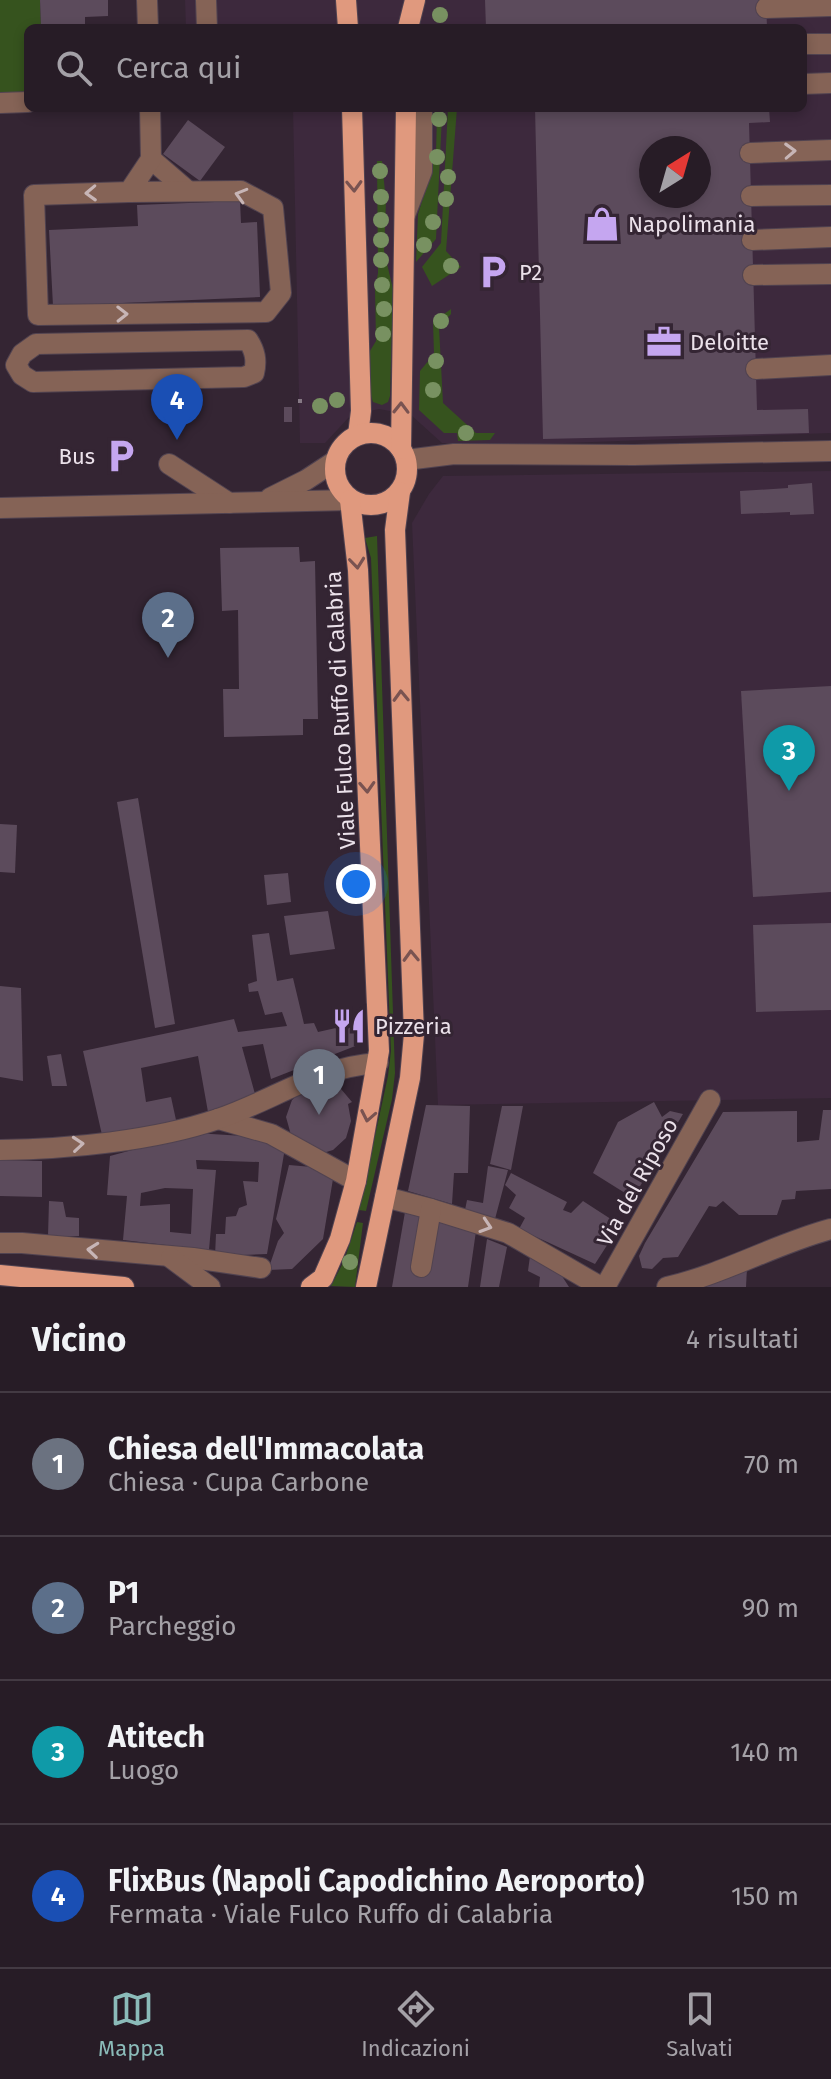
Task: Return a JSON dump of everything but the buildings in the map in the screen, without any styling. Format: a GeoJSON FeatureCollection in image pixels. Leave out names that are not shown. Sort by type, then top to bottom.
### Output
{"type":"FeatureCollection","features":[{"type":"Feature","properties":{"kind":"main road"},"geometry":{"type":"LineString","coordinates":[[346,0],[348,24]]}},
{"type":"Feature","properties":{"kind":"main road"},"geometry":{"type":"LineString","coordinates":[[409,24],[415,0]]}},
{"type":"Feature","properties":{"kind":"main road"},"geometry":{"type":"LineString","coordinates":[[352,112],[361,411],[358,435]]}},
{"type":"Feature","properties":{"kind":"main road"},"geometry":{"type":"LineString","coordinates":[[366,1287],[410,1078],[414,1034],[395,530],[400,492],[407,472],[404,454],[406,112]]}},
{"type":"Feature","properties":{"kind":"main road"},"geometry":{"type":"LineString","coordinates":[[400,492],[382,504],[371,506],[350,500],[337,483],[335,461],[347,441],[358,435],[382,435],[404,454]]}},
{"type":"Feature","properties":{"kind":"main road","name":"Viale Fulco Ruffo di Calabria"},"geometry":{"type":"LineString","coordinates":[[311,1287],[323,1278],[340,1239],[356,1181],[378,1063],[358,570],[350,500]]}},
{"type":"Feature","properties":{"kind":"main road"},"geometry":{"type":"LineString","coordinates":[[0,1275],[124,1287]]}},
{"type":"Feature","properties":{"kind":"street"},"geometry":{"type":"LineString","coordinates":[[147,0],[148,24]]}},
{"type":"Feature","properties":{"kind":"street"},"geometry":{"type":"LineString","coordinates":[[206,0],[207,24]]}},
{"type":"Feature","properties":{"kind":"street"},"geometry":{"type":"LineString","coordinates":[[766,8],[831,6]]}},
{"type":"Feature","properties":{"kind":"street"},"geometry":{"type":"LineString","coordinates":[[807,44],[831,44]]}},
{"type":"Feature","properties":{"kind":"street"},"geometry":{"type":"LineString","coordinates":[[807,84],[831,83]]}},
{"type":"Feature","properties":{"kind":"street"},"geometry":{"type":"LineString","coordinates":[[0,103],[24,102]]}},
{"type":"Feature","properties":{"kind":"street"},"geometry":{"type":"LineString","coordinates":[[129,192],[151,159],[150,112]]}},
{"type":"Feature","properties":{"kind":"street"},"geometry":{"type":"LineString","coordinates":[[405,215],[422,171],[422,112]]}},
{"type":"Feature","properties":{"kind":"street"},"geometry":{"type":"LineString","coordinates":[[750,153],[831,150]]}},
{"type":"Feature","properties":{"kind":"street"},"geometry":{"type":"LineString","coordinates":[[151,159],[188,191]]}},
{"type":"Feature","properties":{"kind":"street"},"geometry":{"type":"LineString","coordinates":[[241,191],[273,208],[281,293],[266,312],[38,315],[34,195],[129,192],[241,191]]}},
{"type":"Feature","properties":{"kind":"street"},"geometry":{"type":"LineString","coordinates":[[751,196],[831,195]]}},
{"type":"Feature","properties":{"kind":"street"},"geometry":{"type":"LineString","coordinates":[[752,240],[831,237]]}},
{"type":"Feature","properties":{"kind":"street"},"geometry":{"type":"LineString","coordinates":[[753,275],[831,274]]}},
{"type":"Feature","properties":{"kind":"street"},"geometry":{"type":"LineString","coordinates":[[248,340],[255,351],[254,373],[244,377],[33,382],[8,368],[36,344],[248,340]]}},
{"type":"Feature","properties":{"kind":"street"},"geometry":{"type":"LineString","coordinates":[[756,369],[831,365]]}},
{"type":"Feature","properties":{"kind":"street"},"geometry":{"type":"LineString","coordinates":[[404,454],[634,455],[831,451]]}},
{"type":"Feature","properties":{"kind":"street"},"geometry":{"type":"LineString","coordinates":[[263,501],[306,480],[335,461]]}},
{"type":"Feature","properties":{"kind":"street"},"geometry":{"type":"LineString","coordinates":[[169,464],[229,503]]}},
{"type":"Feature","properties":{"kind":"street"},"geometry":{"type":"LineString","coordinates":[[0,508],[350,500]]}},
{"type":"Feature","properties":{"kind":"street"},"geometry":{"type":"LineString","coordinates":[[0,1150],[141,1138],[218,1119],[332,1070],[378,1063]]}},
{"type":"Feature","properties":{"kind":"street","name":"Via del Riposo"},"geometry":{"type":"LineString","coordinates":[[603,1287],[710,1100]]}},
{"type":"Feature","properties":{"kind":"street"},"geometry":{"type":"LineString","coordinates":[[218,1119],[271,1134],[356,1181]]}},
{"type":"Feature","properties":{"kind":"street"},"geometry":{"type":"LineString","coordinates":[[385,1197],[508,1233],[603,1287]]}},
{"type":"Feature","properties":{"kind":"street"},"geometry":{"type":"LineString","coordinates":[[421,1267],[431,1209]]}},
{"type":"Feature","properties":{"kind":"street"},"geometry":{"type":"LineString","coordinates":[[667,1287],[704,1277],[831,1229]]}},
{"type":"Feature","properties":{"kind":"street"},"geometry":{"type":"LineString","coordinates":[[0,1243],[261,1268]]}},
{"type":"Feature","properties":{"kind":"street"},"geometry":{"type":"LineString","coordinates":[[171,1258],[210,1287]]}},
{"type":"Feature","properties":{"kind":"path"},"geometry":{"type":"LineString","coordinates":[[298,401],[307,401]]}},
{"type":"Feature","properties":{"kind":"shaded area"},"geometry":{"type":"Polygon","coordinates":[[[185,0],[831,0],[831,433],[540,444],[442,443],[411,415],[379,409],[351,415],[325,443],[300,443],[293,112],[807,112],[807,24],[186,24],[185,0]]]}},
{"type":"Feature","properties":{"kind":"shaded area"},"geometry":{"type":"Polygon","coordinates":[[[831,471],[831,1098],[438,1105],[412,523],[429,494],[443,476],[831,471]]]}},
{"type":"Feature","properties":{"kind":"green space"},"geometry":{"type":"Polygon","coordinates":[[[0,0],[40,0],[41,24],[24,24],[24,95],[0,96],[0,0]]]}},
{"type":"Feature","properties":{"kind":"green space"},"geometry":{"type":"Polygon","coordinates":[[[448,112],[457,112],[446,251],[461,267],[432,286],[422,267],[441,243],[448,112]]]}},
{"type":"Feature","properties":{"kind":"green space"},"geometry":{"type":"Polygon","coordinates":[[[437,116],[442,116],[436,239],[416,262],[418,214],[428,183],[430,152],[436,152],[437,116]]]}},
{"type":"Feature","properties":{"kind":"green space"},"geometry":{"type":"Polygon","coordinates":[[[377,161],[382,161],[386,202],[384,251],[393,289],[390,396],[388,402],[382,405],[373,402],[371,396],[370,351],[376,341],[377,161]]]}},
{"type":"Feature","properties":{"kind":"green space"},"geometry":{"type":"Polygon","coordinates":[[[451,309],[451,314],[439,327],[443,403],[476,433],[495,433],[490,440],[458,441],[457,433],[444,433],[419,410],[420,371],[434,354],[433,322],[451,309]]]}},
{"type":"Feature","properties":{"kind":"green space"},"geometry":{"type":"Polygon","coordinates":[[[377,536],[395,1073],[392,1099],[366,1211],[359,1210],[391,1051],[371,558],[365,538],[377,536]]]}},
{"type":"Feature","properties":{"kind":"green space"},"geometry":{"type":"Polygon","coordinates":[[[357,1222],[363,1223],[355,1287],[331,1286],[344,1261],[357,1222]]]}},
{"type":"Feature","properties":{"kind":"place","name":"Napolimania"},"geometry":{"type":"Point","coordinates":[602,224]}},
{"type":"Feature","properties":{"kind":"place","name":"P2"},"geometry":{"type":"Point","coordinates":[493,272]}},
{"type":"Feature","properties":{"kind":"place","name":"Deloitte"},"geometry":{"type":"Point","coordinates":[664,342]}},
{"type":"Feature","properties":{"kind":"place","name":"FlixBus (Napoli Capodichino Aeroporto)"},"geometry":{"type":"Point","coordinates":[177,440]}},
{"type":"Feature","properties":{"kind":"place","name":"Bus"},"geometry":{"type":"Point","coordinates":[121,456]}},
{"type":"Feature","properties":{"kind":"place","name":"P1"},"geometry":{"type":"Point","coordinates":[168,658]}},
{"type":"Feature","properties":{"kind":"place","name":"Atitech"},"geometry":{"type":"Point","coordinates":[789,791]}},
{"type":"Feature","properties":{"kind":"place","name":"Pizzeria"},"geometry":{"type":"Point","coordinates":[349,1026]}},
{"type":"Feature","properties":{"kind":"place","name":"Chiesa dell'Immacolata"},"geometry":{"type":"Point","coordinates":[319,1115]}}]}
